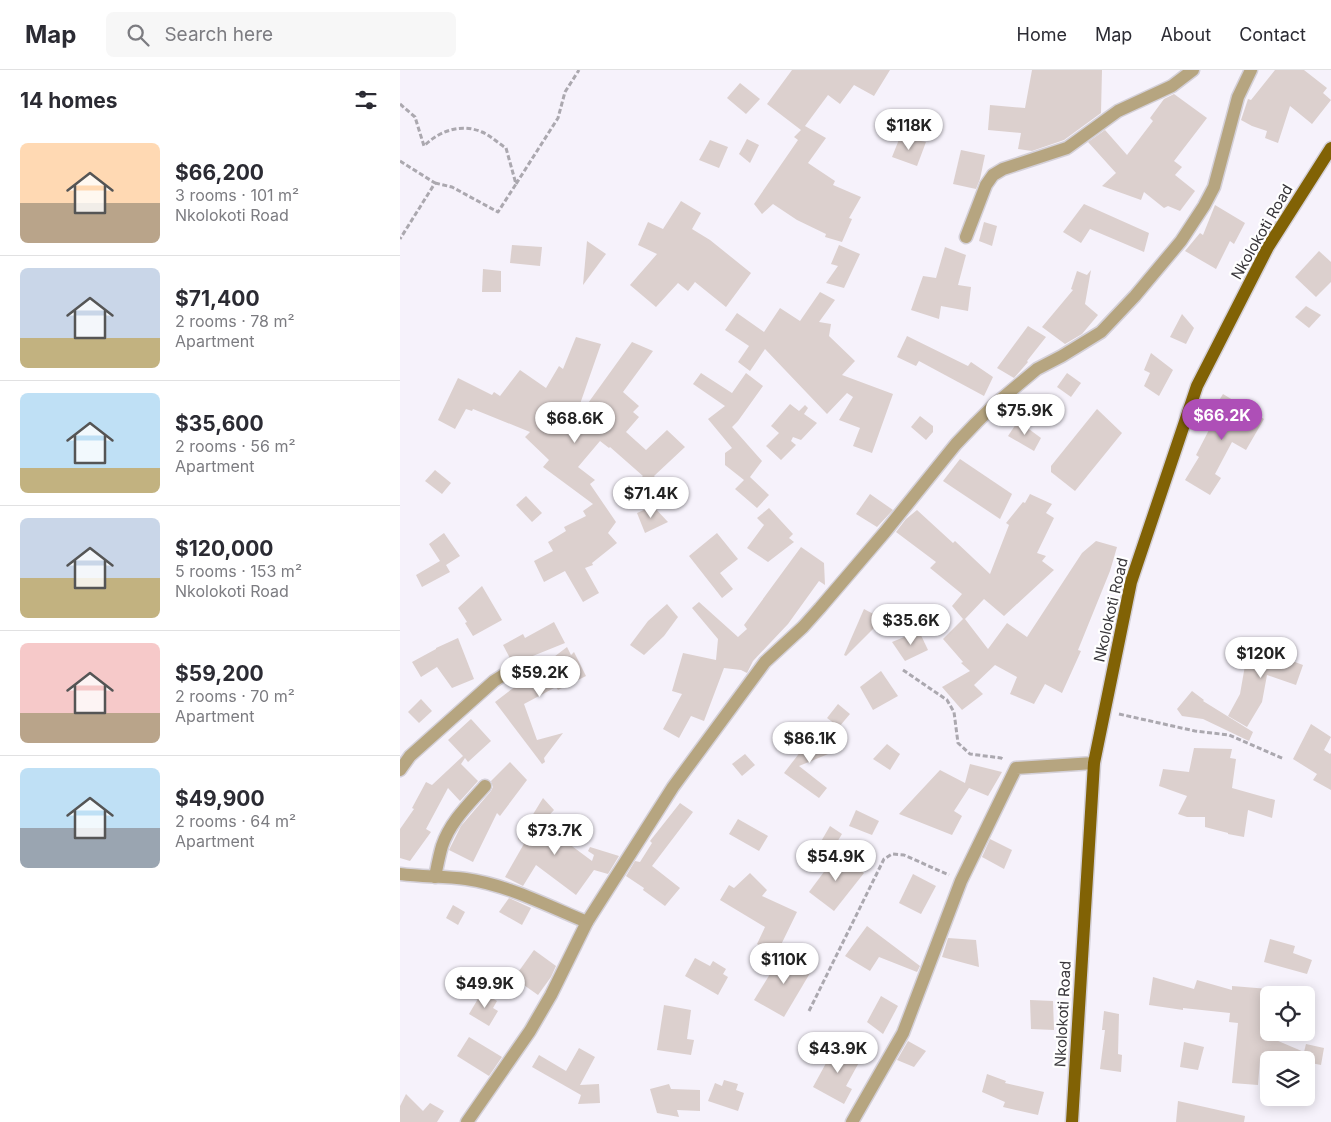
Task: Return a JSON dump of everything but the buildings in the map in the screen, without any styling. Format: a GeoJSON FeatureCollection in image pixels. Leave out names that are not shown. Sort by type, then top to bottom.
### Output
{"type":"FeatureCollection","features":[{"type":"Feature","properties":{"kind":"main road","name":"Nkolokoti Road"},"geometry":{"type":"LineString","coordinates":[[1072,1122],[1094,763],[1131,582],[1197,386],[1268,247],[1331,148]]}},
{"type":"Feature","properties":{"kind":"street"},"geometry":{"type":"LineString","coordinates":[[966,237],[986,185],[993,175],[1003,169],[1067,148],[1118,111],[1172,86],[1193,70]]}},
{"type":"Feature","properties":{"kind":"street"},"geometry":{"type":"LineString","coordinates":[[467,1122],[530,1031],[551,995],[587,922],[673,787],[765,662],[804,627],[956,444],[994,404],[1037,370],[1101,332],[1135,296],[1180,241],[1214,188],[1238,97],[1251,70]]}},
{"type":"Feature","properties":{"kind":"street"},"geometry":{"type":"LineString","coordinates":[[400,770],[410,756],[494,681],[505,674]]}},
{"type":"Feature","properties":{"kind":"street"},"geometry":{"type":"LineString","coordinates":[[852,1122],[903,1033],[961,881],[1016,768],[1094,763]]}},
{"type":"Feature","properties":{"kind":"street"},"geometry":{"type":"LineString","coordinates":[[435,877],[442,845],[449,830],[455,820],[485,786]]}},
{"type":"Feature","properties":{"kind":"street"},"geometry":{"type":"LineString","coordinates":[[400,874],[467,880],[496,887],[527,897],[587,922]]}},
{"type":"Feature","properties":{"kind":"path"},"geometry":{"type":"LineString","coordinates":[[400,161],[435,183],[452,186],[498,212],[558,118],[565,92],[580,70]]}},
{"type":"Feature","properties":{"kind":"path"},"geometry":{"type":"LineString","coordinates":[[400,104],[415,117],[424,146],[434,136],[458,127],[482,132],[506,148],[516,184]]}},
{"type":"Feature","properties":{"kind":"path"},"geometry":{"type":"LineString","coordinates":[[400,238],[435,183]]}},
{"type":"Feature","properties":{"kind":"path"},"geometry":{"type":"LineString","coordinates":[[903,670],[947,700],[954,712],[958,743],[970,754],[1001,758],[1016,768]]}},
{"type":"Feature","properties":{"kind":"path"},"geometry":{"type":"LineString","coordinates":[[1106,711],[1195,731],[1228,735],[1284,759]]}},
{"type":"Feature","properties":{"kind":"path"},"geometry":{"type":"LineString","coordinates":[[809,1011],[884,859],[892,854],[904,855],[961,881]]}}]}
